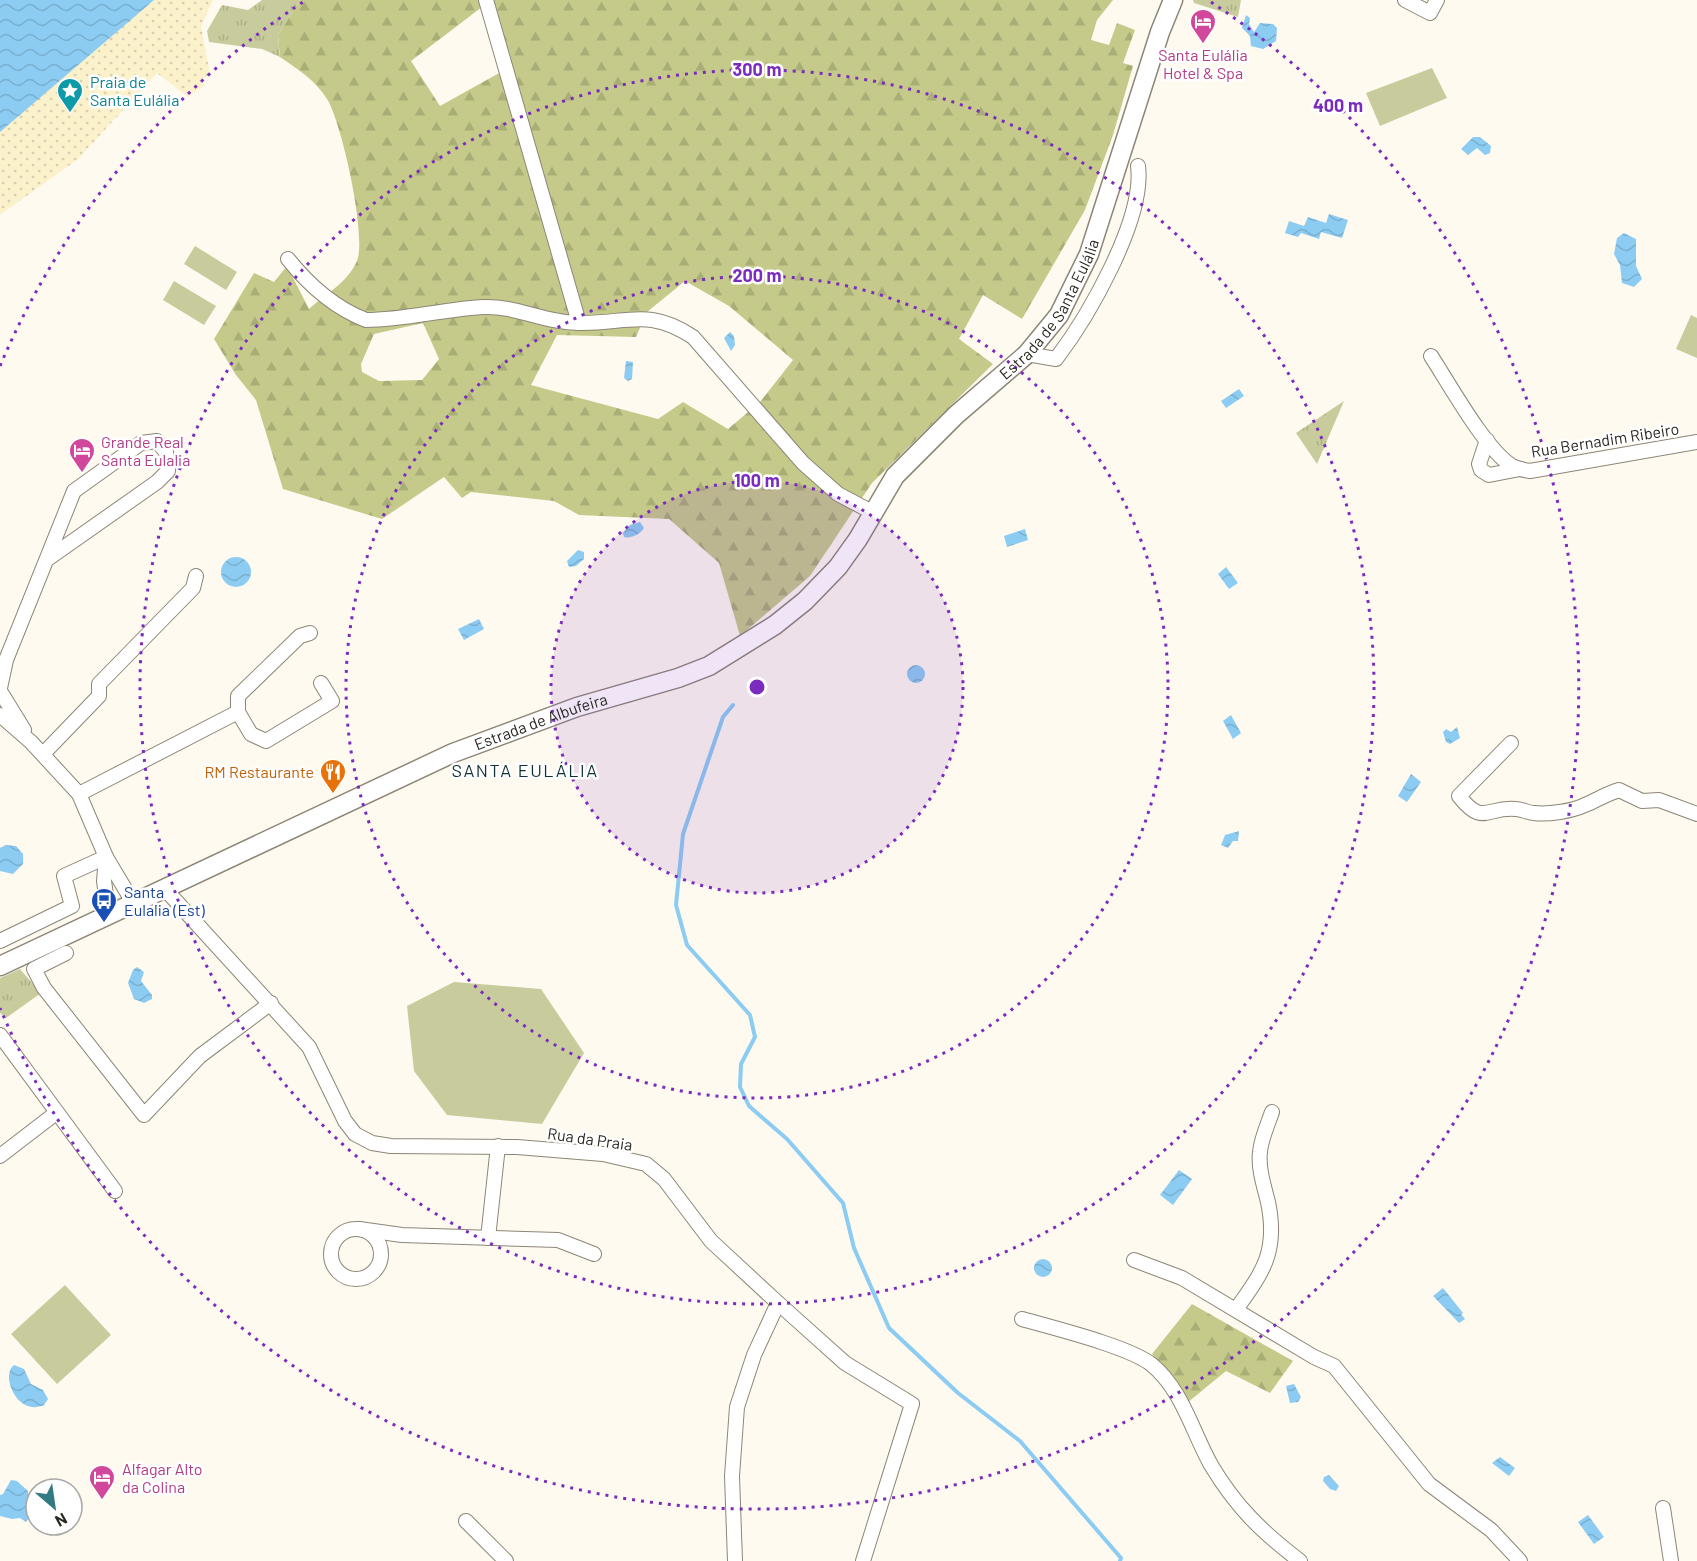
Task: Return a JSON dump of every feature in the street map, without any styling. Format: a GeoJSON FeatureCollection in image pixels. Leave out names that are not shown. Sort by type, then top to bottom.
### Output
{"type":"FeatureCollection","features":[{"type":"Feature","properties":{"kind":"street"},"geometry":{"type":"LineString","coordinates":[[486,0],[579,323]]}},
{"type":"Feature","properties":{"kind":"street","name":"Estrada de Santa Eulália"},"geometry":{"type":"LineString","coordinates":[[838,567],[858,539],[895,476],[925,444],[1027,354],[1059,315],[1089,254],[1160,32],[1173,0]]}},
{"type":"Feature","properties":{"kind":"street"},"geometry":{"type":"LineString","coordinates":[[1405,0],[1430,13],[1437,0]]}},
{"type":"Feature","properties":{"kind":"street"},"geometry":{"type":"LineString","coordinates":[[1027,354],[1056,359],[1081,327],[1123,238],[1140,183],[1138,166]]}},
{"type":"Feature","properties":{"kind":"street"},"geometry":{"type":"LineString","coordinates":[[288,259],[314,286],[349,313],[366,320],[485,307],[512,309],[538,317],[579,323],[640,318],[674,324],[693,337],[803,463],[838,494],[872,512]]}},
{"type":"Feature","properties":{"kind":"street","name":"Rua Bernadim Ribeiro"},"geometry":{"type":"LineString","coordinates":[[1431,356],[1487,440],[1502,458],[1520,469],[1530,471],[1697,442]]}},
{"type":"Feature","properties":{"kind":"street"},"geometry":{"type":"LineString","coordinates":[[1487,440],[1479,464],[1481,470],[1489,475],[1520,469]]}},
{"type":"Feature","properties":{"kind":"street"},"geometry":{"type":"LineString","coordinates":[[31,742],[0,689],[6,660],[49,558],[74,491],[141,443],[157,441],[165,452],[168,471],[157,482],[49,558]]}},
{"type":"Feature","properties":{"kind":"street","name":"Estrada de Albufeira"},"geometry":{"type":"LineString","coordinates":[[0,966],[453,753],[577,707],[678,678],[709,666],[775,625],[805,601],[838,567]]}},
{"type":"Feature","properties":{"kind":"street"},"geometry":{"type":"LineString","coordinates":[[43,754],[99,696],[99,684],[193,588],[196,576]]}},
{"type":"Feature","properties":{"kind":"street"},"geometry":{"type":"LineString","coordinates":[[310,633],[300,636],[238,696],[238,712],[251,734],[266,741],[332,701],[321,683]]}},
{"type":"Feature","properties":{"kind":"street"},"geometry":{"type":"LineString","coordinates":[[79,794],[238,712]]}},
{"type":"Feature","properties":{"kind":"street"},"geometry":{"type":"LineString","coordinates":[[0,715],[31,742],[79,794],[106,857],[134,904]]}},
{"type":"Feature","properties":{"kind":"street"},"geometry":{"type":"LineString","coordinates":[[1511,743],[1459,796],[1469,810],[1484,815],[1515,808],[1535,813],[1557,811],[1584,806],[1605,794],[1619,790],[1642,801],[1659,800],[1697,814]]}},
{"type":"Feature","properties":{"kind":"street"},"geometry":{"type":"LineString","coordinates":[[106,857],[104,881],[109,916]]}},
{"type":"Feature","properties":{"kind":"street"},"geometry":{"type":"LineString","coordinates":[[0,941],[72,906],[64,876],[106,857]]}},
{"type":"Feature","properties":{"kind":"street","name":"Rua da Praia"},"geometry":{"type":"LineString","coordinates":[[165,889],[309,1047],[345,1121],[355,1134],[372,1143],[392,1146],[498,1146],[603,1154],[646,1164],[664,1179],[711,1241],[778,1303],[845,1363],[912,1404],[863,1561]]}},
{"type":"Feature","properties":{"kind":"street"},"geometry":{"type":"LineString","coordinates":[[66,953],[34,969],[44,988],[144,1115],[200,1056],[271,1003]]}},
{"type":"Feature","properties":{"kind":"street"},"geometry":{"type":"LineString","coordinates":[[0,1035],[115,1191]]}},
{"type":"Feature","properties":{"kind":"street"},"geometry":{"type":"LineString","coordinates":[[1237,1308],[1262,1274],[1268,1259],[1268,1204],[1262,1178],[1260,1150],[1272,1112]]}},
{"type":"Feature","properties":{"kind":"street"},"geometry":{"type":"LineString","coordinates":[[0,1156],[56,1113]]}},
{"type":"Feature","properties":{"kind":"street"},"geometry":{"type":"LineString","coordinates":[[488,1238],[498,1146]]}},
{"type":"Feature","properties":{"kind":"street"},"geometry":{"type":"LineString","coordinates":[[402,1235],[388,1241],[381,1252],[376,1270],[369,1276],[356,1279],[340,1273],[332,1258],[333,1245],[344,1232],[358,1229],[402,1235],[558,1240],[594,1254]]}},
{"type":"Feature","properties":{"kind":"street"},"geometry":{"type":"LineString","coordinates":[[358,1229],[374,1236],[381,1252]]}},
{"type":"Feature","properties":{"kind":"street"},"geometry":{"type":"LineString","coordinates":[[1134,1260],[1182,1278],[1237,1308],[1297,1347],[1334,1366],[1429,1484],[1491,1530],[1520,1561]]}},
{"type":"Feature","properties":{"kind":"street"},"geometry":{"type":"LineString","coordinates":[[735,1561],[732,1476],[737,1407],[754,1355],[778,1303]]}},
{"type":"Feature","properties":{"kind":"street"},"geometry":{"type":"LineString","coordinates":[[1022,1319],[1069,1332],[1149,1363],[1168,1380],[1212,1466],[1238,1505],[1262,1532],[1300,1561]]}},
{"type":"Feature","properties":{"kind":"street"},"geometry":{"type":"LineString","coordinates":[[1663,1508],[1671,1561]]}},
{"type":"Feature","properties":{"kind":"street"},"geometry":{"type":"LineString","coordinates":[[466,1521],[506,1561]]}},
{"type":"Feature","properties":{"kind":"green space"},"geometry":{"type":"Polygon","coordinates":[[[262,0],[300,0],[278,35],[280,57],[262,49],[209,42],[207,31],[222,5],[248,10],[262,0]]]}},
{"type":"Feature","properties":{"kind":"green space"},"geometry":{"type":"Polygon","coordinates":[[[300,0],[1113,0],[1097,20],[1091,40],[1109,45],[1117,23],[1135,30],[1123,63],[1133,66],[1113,135],[1085,210],[1022,319],[983,295],[959,339],[993,364],[872,483],[810,576],[740,636],[719,563],[669,519],[579,515],[554,501],[471,492],[462,498],[444,477],[382,519],[283,489],[256,400],[236,375],[214,339],[254,273],[274,282],[287,266],[309,309],[336,287],[353,269],[359,248],[359,229],[346,154],[333,112],[317,86],[280,57],[278,35],[300,0]],[[482,7],[411,61],[440,106],[501,72],[482,7]],[[685,281],[647,312],[636,337],[557,335],[531,385],[658,419],[683,402],[728,429],[760,402],[793,360],[729,306],[685,281]],[[423,323],[374,334],[361,364],[362,372],[379,381],[422,380],[439,359],[423,323]]]}},
{"type":"Feature","properties":{"kind":"green space"},"geometry":{"type":"Polygon","coordinates":[[[1193,0],[1241,0],[1238,17],[1194,3],[1193,0]]]}},
{"type":"Feature","properties":{"kind":"green space"},"geometry":{"type":"Polygon","coordinates":[[[1432,68],[1447,98],[1380,126],[1366,93],[1432,68]]]}},
{"type":"Feature","properties":{"kind":"green space"},"geometry":{"type":"Polygon","coordinates":[[[195,246],[237,272],[226,290],[184,264],[195,246]]]}},
{"type":"Feature","properties":{"kind":"green space"},"geometry":{"type":"Polygon","coordinates":[[[174,281],[216,306],[204,325],[163,300],[174,281]]]}},
{"type":"Feature","properties":{"kind":"green space"},"geometry":{"type":"Polygon","coordinates":[[[1691,315],[1697,318],[1697,358],[1676,349],[1691,315]]]}},
{"type":"Feature","properties":{"kind":"green space"},"geometry":{"type":"Polygon","coordinates":[[[1344,401],[1317,464],[1296,433],[1344,401]]]}},
{"type":"Feature","properties":{"kind":"green space"},"geometry":{"type":"Polygon","coordinates":[[[20,969],[41,993],[6,1018],[0,1013],[0,978],[20,969]]]}},
{"type":"Feature","properties":{"kind":"green space"},"geometry":{"type":"Polygon","coordinates":[[[454,982],[541,989],[584,1053],[542,1124],[447,1115],[414,1071],[407,1006],[454,982]]]}},
{"type":"Feature","properties":{"kind":"green space"},"geometry":{"type":"Polygon","coordinates":[[[65,1285],[111,1335],[57,1384],[11,1334],[65,1285]]]}},
{"type":"Feature","properties":{"kind":"green space"},"geometry":{"type":"Polygon","coordinates":[[[1192,1304],[1293,1361],[1270,1393],[1226,1371],[1187,1403],[1171,1375],[1152,1354],[1192,1304]]]}},
{"type":"Feature","properties":{"kind":"sand","name":"Praia de Santa Eulália"},"geometry":{"type":"Polygon","coordinates":[[[28,0],[213,0],[201,26],[210,74],[201,80],[205,85],[188,97],[157,73],[78,159],[0,215],[0,32],[28,0]]]}},
{"type":"Feature","properties":{"kind":"water"},"geometry":{"type":"Polygon","coordinates":[[[0,0],[154,0],[0,132],[0,0]]]}},
{"type":"Feature","properties":{"kind":"water"},"geometry":{"type":"Polygon","coordinates":[[[1246,15],[1250,18],[1249,24],[1254,32],[1260,23],[1273,24],[1277,28],[1276,41],[1263,49],[1251,46],[1250,36],[1242,28],[1246,15]]]}},
{"type":"Feature","properties":{"kind":"water"},"geometry":{"type":"Polygon","coordinates":[[[1473,137],[1480,137],[1491,146],[1490,153],[1485,155],[1477,148],[1468,155],[1461,149],[1473,137]]]}},
{"type":"Feature","properties":{"kind":"water"},"geometry":{"type":"Polygon","coordinates":[[[1329,214],[1348,220],[1342,238],[1321,232],[1319,239],[1301,233],[1298,237],[1285,233],[1289,221],[1304,226],[1308,217],[1326,223],[1329,214]]]}},
{"type":"Feature","properties":{"kind":"water"},"geometry":{"type":"Polygon","coordinates":[[[1624,233],[1636,239],[1636,266],[1642,279],[1634,287],[1622,283],[1620,265],[1614,254],[1617,238],[1624,233]]]}},
{"type":"Feature","properties":{"kind":"water"},"geometry":{"type":"Polygon","coordinates":[[[730,332],[734,336],[735,345],[731,351],[724,338],[730,332]]]}},
{"type":"Feature","properties":{"kind":"water"},"geometry":{"type":"Polygon","coordinates":[[[626,361],[633,362],[632,379],[628,381],[624,378],[626,361]]]}},
{"type":"Feature","properties":{"kind":"water"},"geometry":{"type":"Polygon","coordinates":[[[1239,389],[1244,396],[1226,408],[1221,401],[1239,389]]]}},
{"type":"Feature","properties":{"kind":"water"},"geometry":{"type":"Polygon","coordinates":[[[640,522],[644,528],[640,532],[632,537],[624,537],[623,533],[630,525],[640,522]]]}},
{"type":"Feature","properties":{"kind":"water"},"geometry":{"type":"Polygon","coordinates":[[[1025,529],[1028,540],[1007,547],[1004,536],[1025,529]]]}},
{"type":"Feature","properties":{"kind":"water"},"geometry":{"type":"Polygon","coordinates":[[[578,550],[584,552],[584,559],[576,566],[569,567],[567,561],[578,550]]]}},
{"type":"Feature","properties":{"kind":"water"},"geometry":{"type":"Polygon","coordinates":[[[236,557],[247,561],[251,572],[247,583],[236,587],[225,583],[221,572],[225,561],[236,557]]]}},
{"type":"Feature","properties":{"kind":"water"},"geometry":{"type":"Polygon","coordinates":[[[1226,567],[1238,583],[1229,589],[1218,574],[1226,567]]]}},
{"type":"Feature","properties":{"kind":"water"},"geometry":{"type":"Polygon","coordinates":[[[479,619],[484,629],[464,640],[458,629],[479,619]]]}},
{"type":"Feature","properties":{"kind":"water"},"geometry":{"type":"Polygon","coordinates":[[[916,665],[922,668],[925,674],[922,680],[916,683],[910,680],[907,674],[910,668],[916,665]]]}},
{"type":"Feature","properties":{"kind":"water"},"geometry":{"type":"Polygon","coordinates":[[[1231,715],[1241,733],[1233,739],[1223,721],[1231,715]]]}},
{"type":"Feature","properties":{"kind":"water"},"geometry":{"type":"Polygon","coordinates":[[[1457,727],[1460,738],[1450,744],[1446,742],[1443,732],[1446,729],[1451,732],[1457,727]]]}},
{"type":"Feature","properties":{"kind":"water"},"geometry":{"type":"Polygon","coordinates":[[[1411,774],[1421,782],[1407,802],[1398,796],[1411,774]]]}},
{"type":"Feature","properties":{"kind":"water"},"geometry":{"type":"Polygon","coordinates":[[[1239,831],[1238,841],[1233,841],[1228,848],[1221,845],[1225,835],[1239,831]]]}},
{"type":"Feature","properties":{"kind":"water"},"geometry":{"type":"Polygon","coordinates":[[[6,845],[16,846],[23,854],[23,864],[13,874],[0,871],[0,848],[6,845]]]}},
{"type":"Feature","properties":{"kind":"water"},"geometry":{"type":"Polygon","coordinates":[[[137,967],[144,972],[141,981],[152,995],[152,999],[144,1003],[134,999],[128,983],[133,970],[137,967]]]}},
{"type":"Feature","properties":{"kind":"water"},"geometry":{"type":"Polygon","coordinates":[[[1179,1170],[1192,1179],[1173,1205],[1160,1195],[1179,1170]]]}},
{"type":"Feature","properties":{"kind":"water"},"geometry":{"type":"Polygon","coordinates":[[[1039,1259],[1047,1259],[1052,1264],[1050,1275],[1039,1277],[1034,1272],[1034,1264],[1039,1259]]]}},
{"type":"Feature","properties":{"kind":"water"},"geometry":{"type":"Polygon","coordinates":[[[1443,1288],[1463,1313],[1461,1314],[1465,1319],[1459,1323],[1433,1296],[1443,1288]]]}},
{"type":"Feature","properties":{"kind":"water"},"geometry":{"type":"Polygon","coordinates":[[[14,1365],[24,1369],[31,1384],[43,1390],[48,1399],[44,1405],[34,1407],[19,1400],[10,1385],[10,1370],[14,1365]]]}},
{"type":"Feature","properties":{"kind":"water"},"geometry":{"type":"Polygon","coordinates":[[[1294,1384],[1301,1397],[1298,1402],[1290,1403],[1286,1386],[1294,1384]]]}},
{"type":"Feature","properties":{"kind":"water"},"geometry":{"type":"Polygon","coordinates":[[[1500,1457],[1515,1468],[1509,1476],[1492,1463],[1500,1457]]]}},
{"type":"Feature","properties":{"kind":"water"},"geometry":{"type":"Polygon","coordinates":[[[1329,1475],[1339,1486],[1336,1491],[1330,1489],[1323,1481],[1324,1477],[1329,1475]]]}},
{"type":"Feature","properties":{"kind":"water"},"geometry":{"type":"Polygon","coordinates":[[[11,1480],[17,1481],[24,1487],[24,1521],[20,1518],[0,1516],[0,1495],[3,1494],[11,1480]]]}},
{"type":"Feature","properties":{"kind":"water"},"geometry":{"type":"Polygon","coordinates":[[[1588,1515],[1604,1537],[1594,1544],[1578,1522],[1588,1515]]]}},
{"type":"Feature","properties":{"kind":"waterway"},"geometry":{"type":"LineString","coordinates":[[733,705],[723,717],[683,834],[676,905],[687,945],[750,1015],[755,1037],[741,1064],[740,1087],[749,1106],[787,1139],[843,1203],[854,1248],[889,1328],[958,1393],[1020,1441],[1121,1558],[1120,1561]]}},
{"type":"Feature","properties":{"kind":"place","name":"Santa Eulália Hotel & Spa"},"geometry":{"type":"Point","coordinates":[1203,45]}},
{"type":"Feature","properties":{"kind":"place","name":"Praia de Santa Eulália"},"geometry":{"type":"Point","coordinates":[70,114]}},
{"type":"Feature","properties":{"kind":"place","name":"Grande Real Santa Eulalia"},"geometry":{"type":"Point","coordinates":[82,474]}},
{"type":"Feature","properties":{"kind":"place","name":"RM Restaurante"},"geometry":{"type":"Point","coordinates":[333,795]}},
{"type":"Feature","properties":{"kind":"place","name":"Santa Eulalia (Est)"},"geometry":{"type":"Point","coordinates":[104,924]}},
{"type":"Feature","properties":{"kind":"place","name":"Alfagar Alto da Colina"},"geometry":{"type":"Point","coordinates":[102,1501]}},
{"type":"Feature","properties":{"kind":"district","name":"SANTA EULÁLIA"},"geometry":{"type":"Point","coordinates":[525,771]}}]}
